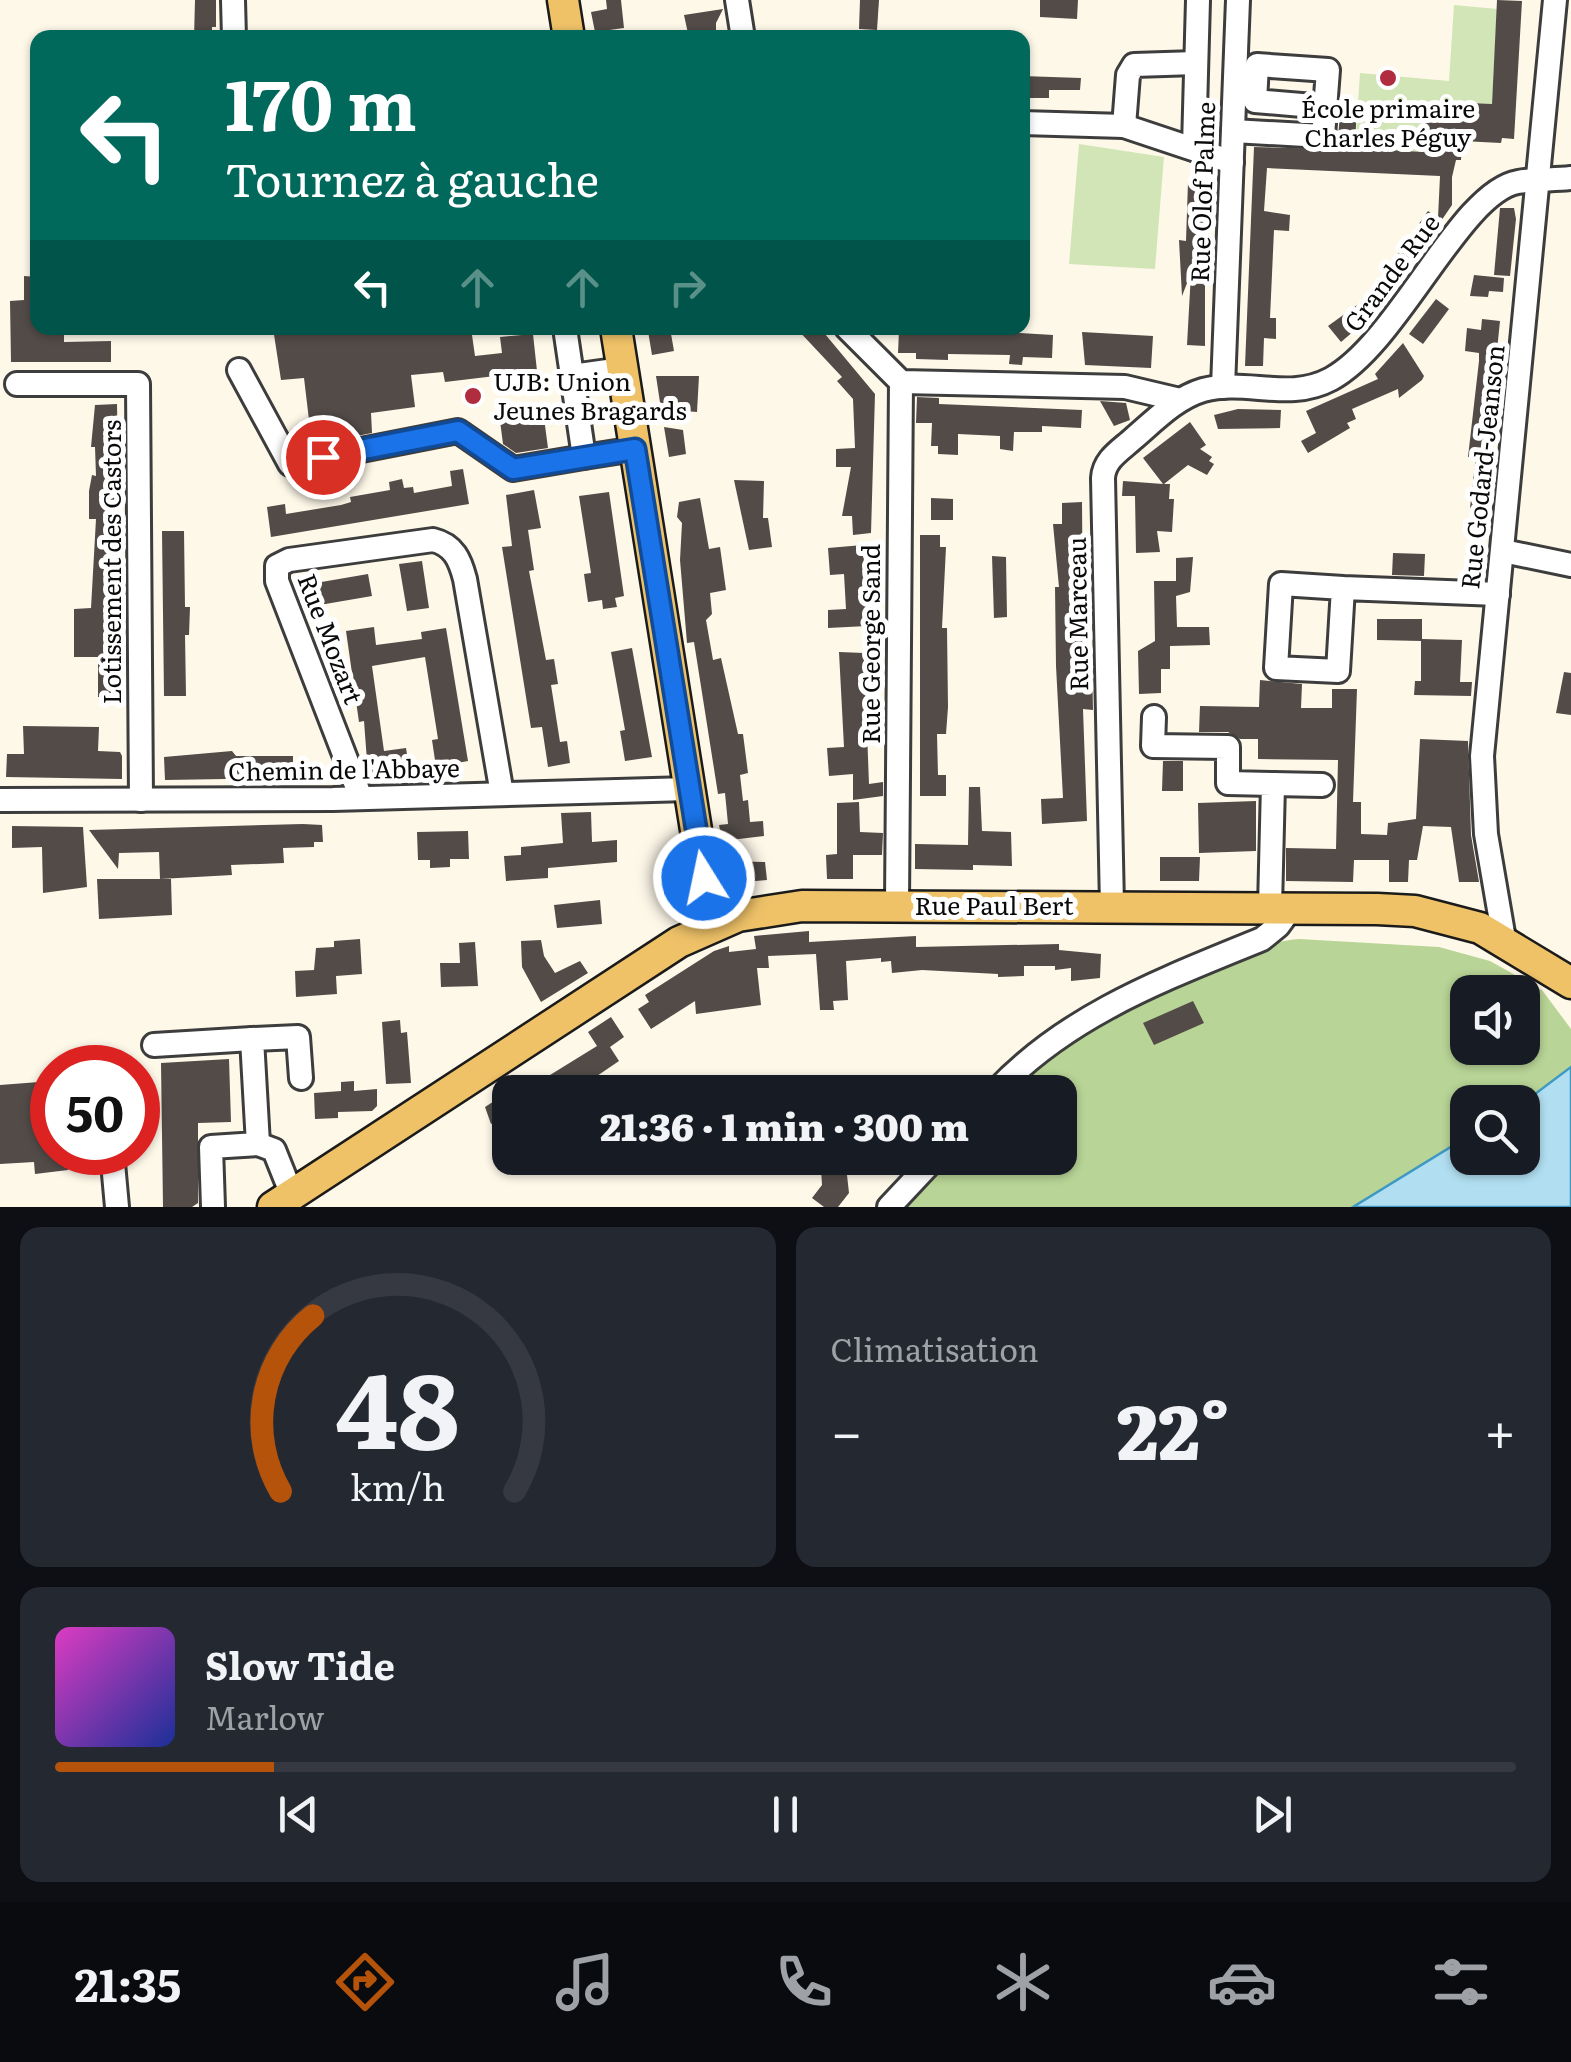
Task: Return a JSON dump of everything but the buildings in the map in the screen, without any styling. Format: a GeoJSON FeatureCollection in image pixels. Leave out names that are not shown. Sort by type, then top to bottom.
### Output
{"type":"FeatureCollection","features":[{"type":"Feature","properties":{"kind":"main road"},"geometry":{"type":"LineString","coordinates":[[563,0],[568,30]]}},
{"type":"Feature","properties":{"kind":"main road"},"geometry":{"type":"LineString","coordinates":[[617,335],[705,884],[718,922]]}},
{"type":"Feature","properties":{"kind":"main road","name":"Rue Paul Bert"},"geometry":{"type":"LineString","coordinates":[[282,1201],[679,942],[718,922],[760,910],[802,906],[1112,906],[1415,911],[1450,918],[1504,939],[1571,983]]}},
{"type":"Feature","properties":{"kind":"street"},"geometry":{"type":"LineString","coordinates":[[233,0],[234,30]]}},
{"type":"Feature","properties":{"kind":"street"},"geometry":{"type":"LineString","coordinates":[[738,0],[742,30]]}},
{"type":"Feature","properties":{"kind":"street"},"geometry":{"type":"LineString","coordinates":[[1194,147],[1198,0]]}},
{"type":"Feature","properties":{"kind":"street","name":"Rue Olof Palme"},"geometry":{"type":"LineString","coordinates":[[1223,387],[1238,0]]}},
{"type":"Feature","properties":{"kind":"street","name":"Rue Godard-Jeanson"},"geometry":{"type":"LineString","coordinates":[[1504,939],[1482,793],[1555,0]]}},
{"type":"Feature","properties":{"kind":"street"},"geometry":{"type":"LineString","coordinates":[[1124,126],[1128,75],[1134,65],[1196,63]]}},
{"type":"Feature","properties":{"kind":"street"},"geometry":{"type":"LineString","coordinates":[[1233,131],[1323,136],[1325,107]]}},
{"type":"Feature","properties":{"kind":"street"},"geometry":{"type":"LineString","coordinates":[[1030,123],[1124,126],[1232,162]]}},
{"type":"Feature","properties":{"kind":"street","name":"Grande Rue"},"geometry":{"type":"LineString","coordinates":[[1223,387],[1287,392],[1308,389],[1343,372],[1374,346],[1472,211],[1516,182],[1571,178]]}},
{"type":"Feature","properties":{"kind":"street"},"geometry":{"type":"LineString","coordinates":[[566,335],[584,457]]}},
{"type":"Feature","properties":{"kind":"street"},"geometry":{"type":"LineString","coordinates":[[854,335],[901,382],[1125,387],[1180,400]]}},
{"type":"Feature","properties":{"kind":"street"},"geometry":{"type":"LineString","coordinates":[[572,376],[622,369]]}},
{"type":"Feature","properties":{"kind":"street"},"geometry":{"type":"LineString","coordinates":[[239,370],[290,464],[458,431],[513,469],[635,449]]}},
{"type":"Feature","properties":{"kind":"street","name":"Rue George Sand"},"geometry":{"type":"LineString","coordinates":[[897,906],[901,382]]}},
{"type":"Feature","properties":{"kind":"street","name":"Lotissement des Castors"},"geometry":{"type":"LineString","coordinates":[[17,384],[138,384],[141,800]]}},
{"type":"Feature","properties":{"kind":"street","name":"Rue Marceau"},"geometry":{"type":"LineString","coordinates":[[1112,906],[1104,470],[1114,455],[1180,400],[1223,387]]}},
{"type":"Feature","properties":{"kind":"street","name":"Rue Mozart"},"geometry":{"type":"LineString","coordinates":[[361,798],[276,581],[277,566],[288,560],[433,540],[454,551],[465,579],[502,794]]}},
{"type":"Feature","properties":{"kind":"street"},"geometry":{"type":"LineString","coordinates":[[1503,551],[1571,565]]}},
{"type":"Feature","properties":{"kind":"street"},"geometry":{"type":"LineString","coordinates":[[1343,588],[1338,672],[1276,668],[1282,584],[1498,594]]}},
{"type":"Feature","properties":{"kind":"street"},"geometry":{"type":"LineString","coordinates":[[1154,717],[1153,746],[1228,747],[1228,783],[1322,785]]}},
{"type":"Feature","properties":{"kind":"street"},"geometry":{"type":"LineString","coordinates":[[1011,1075],[1082,1020],[1129,994],[1262,939],[1278,926],[1281,907],[1273,784]]}},
{"type":"Feature","properties":{"kind":"street","name":"Chemin de l'Abbaye"},"geometry":{"type":"LineString","coordinates":[[0,800],[361,798],[689,789]]}},
{"type":"Feature","properties":{"kind":"street"},"geometry":{"type":"LineString","coordinates":[[154,1045],[298,1037],[301,1078]]}},
{"type":"Feature","properties":{"kind":"street"},"geometry":{"type":"LineString","coordinates":[[252,1040],[258,1144]]}},
{"type":"Feature","properties":{"kind":"street"},"geometry":{"type":"LineString","coordinates":[[213,1207],[211,1147],[258,1144],[274,1150],[282,1201]]}},
{"type":"Feature","properties":{"kind":"street"},"geometry":{"type":"LineString","coordinates":[[114,1175],[117,1207]]}},
{"type":"Feature","properties":{"kind":"street"},"geometry":{"type":"LineString","coordinates":[[888,1207],[919,1175]]}},
{"type":"Feature","properties":{"kind":"green space"},"geometry":{"type":"Polygon","coordinates":[[[1454,5],[1497,9],[1492,104],[1451,102],[1450,107],[1426,106],[1423,152],[1355,148],[1360,73],[1449,81],[1454,5]]]}},
{"type":"Feature","properties":{"kind":"green space"},"geometry":{"type":"Polygon","coordinates":[[[1079,144],[1164,157],[1155,269],[1069,264],[1079,144]]]}},
{"type":"Feature","properties":{"kind":"green space"},"geometry":{"type":"Polygon","coordinates":[[[1299,939],[1439,947],[1490,961],[1515,975],[1450,975],[1450,1065],[1540,1065],[1540,989],[1571,1029],[1571,1067],[1540,1089],[1540,1085],[1450,1085],[1450,1147],[1353,1207],[899,1207],[928,1175],[1077,1175],[1077,1075],[1022,1075],[1124,1009],[1262,947],[1299,939]]]}},
{"type":"Feature","properties":{"kind":"water"},"geometry":{"type":"Polygon","coordinates":[[[1571,1067],[1571,1207],[1353,1207],[1450,1147],[1450,1175],[1540,1175],[1540,1090],[1571,1067]]]}},
{"type":"Feature","properties":{"kind":"place","name":"École primaire Charles Péguy"},"geometry":{"type":"Point","coordinates":[1388,78]}},
{"type":"Feature","properties":{"kind":"place","name":"UJB: Union Jeunes Bragards"},"geometry":{"type":"Point","coordinates":[473,396]}},
{"type":"Feature","properties":{"kind":"route"},"geometry":{"type":"LineString","coordinates":[[323,457],[458,431],[513,469],[635,449],[704,878]]}}]}
